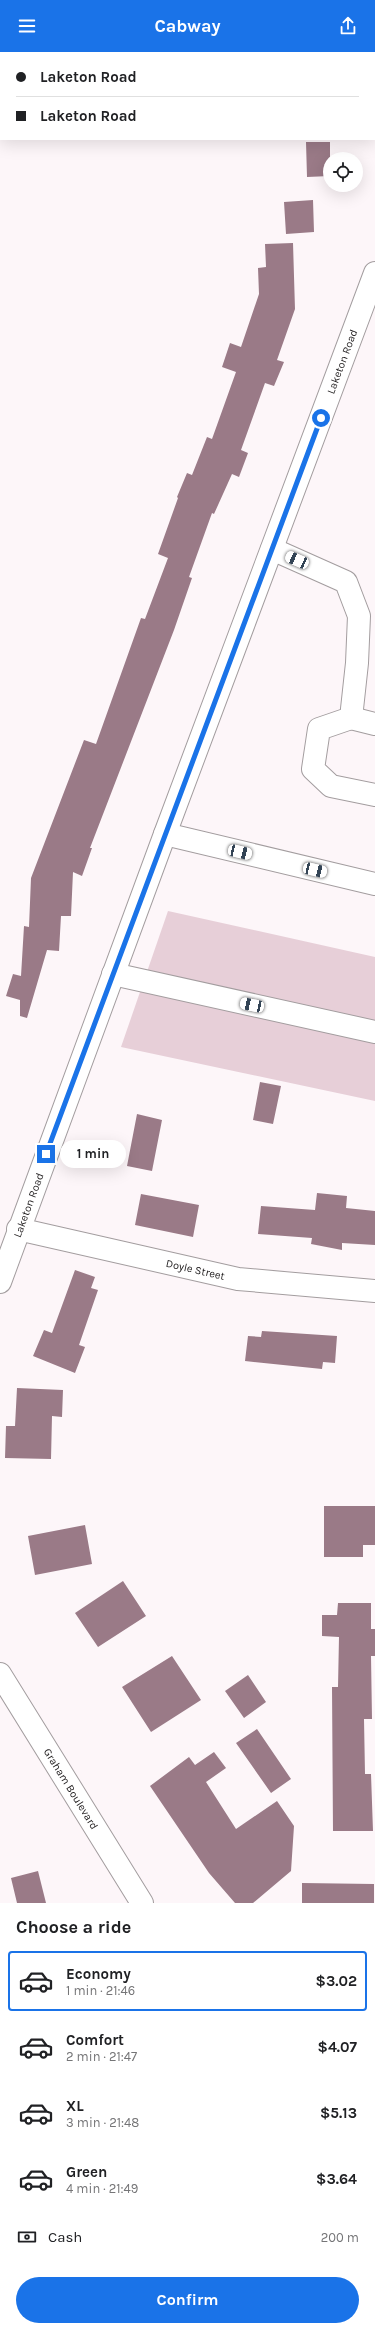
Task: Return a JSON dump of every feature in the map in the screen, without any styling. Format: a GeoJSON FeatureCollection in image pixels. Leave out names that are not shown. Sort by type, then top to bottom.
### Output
{"type":"FeatureCollection","features":[{"type":"Feature","properties":{"kind":"street","name":"Laketon Road"},"geometry":{"type":"LineString","coordinates":[[0,1282],[18,1229],[375,273]]}},
{"type":"Feature","properties":{"kind":"street"},"geometry":{"type":"LineString","coordinates":[[272,549],[346,582],[359,616],[357,663],[351,718]]}},
{"type":"Feature","properties":{"kind":"street"},"geometry":{"type":"LineString","coordinates":[[375,724],[351,718],[319,729],[314,769],[331,786],[375,794]]}},
{"type":"Feature","properties":{"kind":"street"},"geometry":{"type":"LineString","coordinates":[[165,834],[375,884]]}},
{"type":"Feature","properties":{"kind":"street"},"geometry":{"type":"LineString","coordinates":[[113,974],[375,1032]]}},
{"type":"Feature","properties":{"kind":"street","name":"Doyle Street"},"geometry":{"type":"LineString","coordinates":[[18,1229],[238,1279],[375,1291]]}},
{"type":"Feature","properties":{"kind":"street","name":"Graham Boulevard"},"geometry":{"type":"LineString","coordinates":[[0,1674],[142,1903]]}},
{"type":"Feature","properties":{"kind":"shaded area"},"geometry":{"type":"Polygon","coordinates":[[[168,911],[375,957],[375,1101],[121,1047],[168,911]]]}},
{"type":"Feature","properties":{"kind":"building"},"geometry":{"type":"Polygon","coordinates":[[[306,142],[330,142],[330,152],[323,152],[323,176],[307,177],[306,142]]]}},
{"type":"Feature","properties":{"kind":"building"},"geometry":{"type":"Polygon","coordinates":[[[313,200],[314,232],[286,234],[284,202],[313,200]]]}},
{"type":"Feature","properties":{"kind":"building"},"geometry":{"type":"Polygon","coordinates":[[[293,243],[295,309],[277,360],[284,362],[274,386],[265,383],[241,450],[248,453],[239,477],[232,474],[214,514],[212,513],[189,577],[192,578],[174,630],[90,848],[92,848],[82,876],[73,872],[71,916],[61,916],[59,951],[47,950],[27,1018],[20,1016],[20,1000],[6,996],[13,974],[21,976],[24,926],[29,927],[31,878],[84,740],[96,744],[141,618],[145,619],[168,558],[158,554],[178,498],[177,497],[187,473],[192,475],[207,437],[212,439],[236,372],[222,367],[230,343],[241,347],[259,294],[258,268],[266,267],[265,244],[293,243]]]}},
{"type":"Feature","properties":{"kind":"building"},"geometry":{"type":"Polygon","coordinates":[[[260,1082],[281,1086],[273,1124],[253,1120],[260,1082]]]}},
{"type":"Feature","properties":{"kind":"building"},"geometry":{"type":"Polygon","coordinates":[[[137,1114],[162,1120],[152,1171],[127,1166],[137,1114]]]}},
{"type":"Feature","properties":{"kind":"building"},"geometry":{"type":"Polygon","coordinates":[[[317,1193],[347,1196],[346,1208],[375,1211],[375,1245],[342,1243],[342,1250],[311,1244],[312,1238],[258,1234],[261,1206],[315,1210],[317,1193]]]}},
{"type":"Feature","properties":{"kind":"building"},"geometry":{"type":"Polygon","coordinates":[[[141,1194],[199,1205],[193,1237],[135,1225],[141,1194]]]}},
{"type":"Feature","properties":{"kind":"building"},"geometry":{"type":"Polygon","coordinates":[[[75,1270],[95,1277],[91,1288],[98,1290],[79,1345],[85,1347],[75,1373],[33,1356],[44,1330],[52,1333],[75,1270]]]}},
{"type":"Feature","properties":{"kind":"building"},"geometry":{"type":"Polygon","coordinates":[[[262,1331],[337,1336],[335,1363],[323,1362],[322,1369],[245,1361],[248,1336],[261,1337],[262,1331]]]}},
{"type":"Feature","properties":{"kind":"building"},"geometry":{"type":"Polygon","coordinates":[[[17,1388],[63,1390],[62,1417],[52,1416],[51,1459],[5,1458],[6,1426],[15,1426],[17,1388]]]}},
{"type":"Feature","properties":{"kind":"building"},"geometry":{"type":"Polygon","coordinates":[[[324,1506],[375,1506],[375,1545],[363,1545],[363,1557],[324,1557],[324,1506]]]}},
{"type":"Feature","properties":{"kind":"building"},"geometry":{"type":"Polygon","coordinates":[[[85,1525],[92,1564],[35,1575],[28,1536],[85,1525]]]}},
{"type":"Feature","properties":{"kind":"building"},"geometry":{"type":"Polygon","coordinates":[[[123,1581],[146,1616],[98,1647],[75,1613],[123,1581]]]}},
{"type":"Feature","properties":{"kind":"building"},"geometry":{"type":"Polygon","coordinates":[[[338,1603],[371,1603],[371,1629],[375,1629],[375,1656],[371,1656],[372,1719],[364,1719],[365,1774],[371,1774],[373,1831],[333,1831],[332,1687],[338,1687],[339,1637],[322,1636],[322,1615],[337,1615],[338,1603]]]}},
{"type":"Feature","properties":{"kind":"building"},"geometry":{"type":"Polygon","coordinates":[[[172,1656],[201,1700],[151,1732],[122,1687],[172,1656]]]}},
{"type":"Feature","properties":{"kind":"building"},"geometry":{"type":"Polygon","coordinates":[[[248,1675],[266,1702],[244,1718],[225,1691],[248,1675]]]}},
{"type":"Feature","properties":{"kind":"building"},"geometry":{"type":"Polygon","coordinates":[[[257,1729],[291,1779],[271,1793],[236,1743],[257,1729]]]}},
{"type":"Feature","properties":{"kind":"building"},"geometry":{"type":"Polygon","coordinates":[[[214,1752],[226,1768],[206,1782],[236,1829],[277,1801],[294,1826],[291,1871],[253,1903],[235,1903],[209,1873],[150,1786],[189,1757],[195,1765],[214,1752]]]}},
{"type":"Feature","properties":{"kind":"building"},"geometry":{"type":"Polygon","coordinates":[[[38,1871],[46,1903],[17,1903],[11,1878],[38,1871]]]}},
{"type":"Feature","properties":{"kind":"building"},"geometry":{"type":"Polygon","coordinates":[[[302,1883],[374,1884],[374,1903],[302,1903],[302,1883]]]}},
{"type":"Feature","properties":{"kind":"route"},"geometry":{"type":"LineString","coordinates":[[46,1154],[321,418]]}}]}
